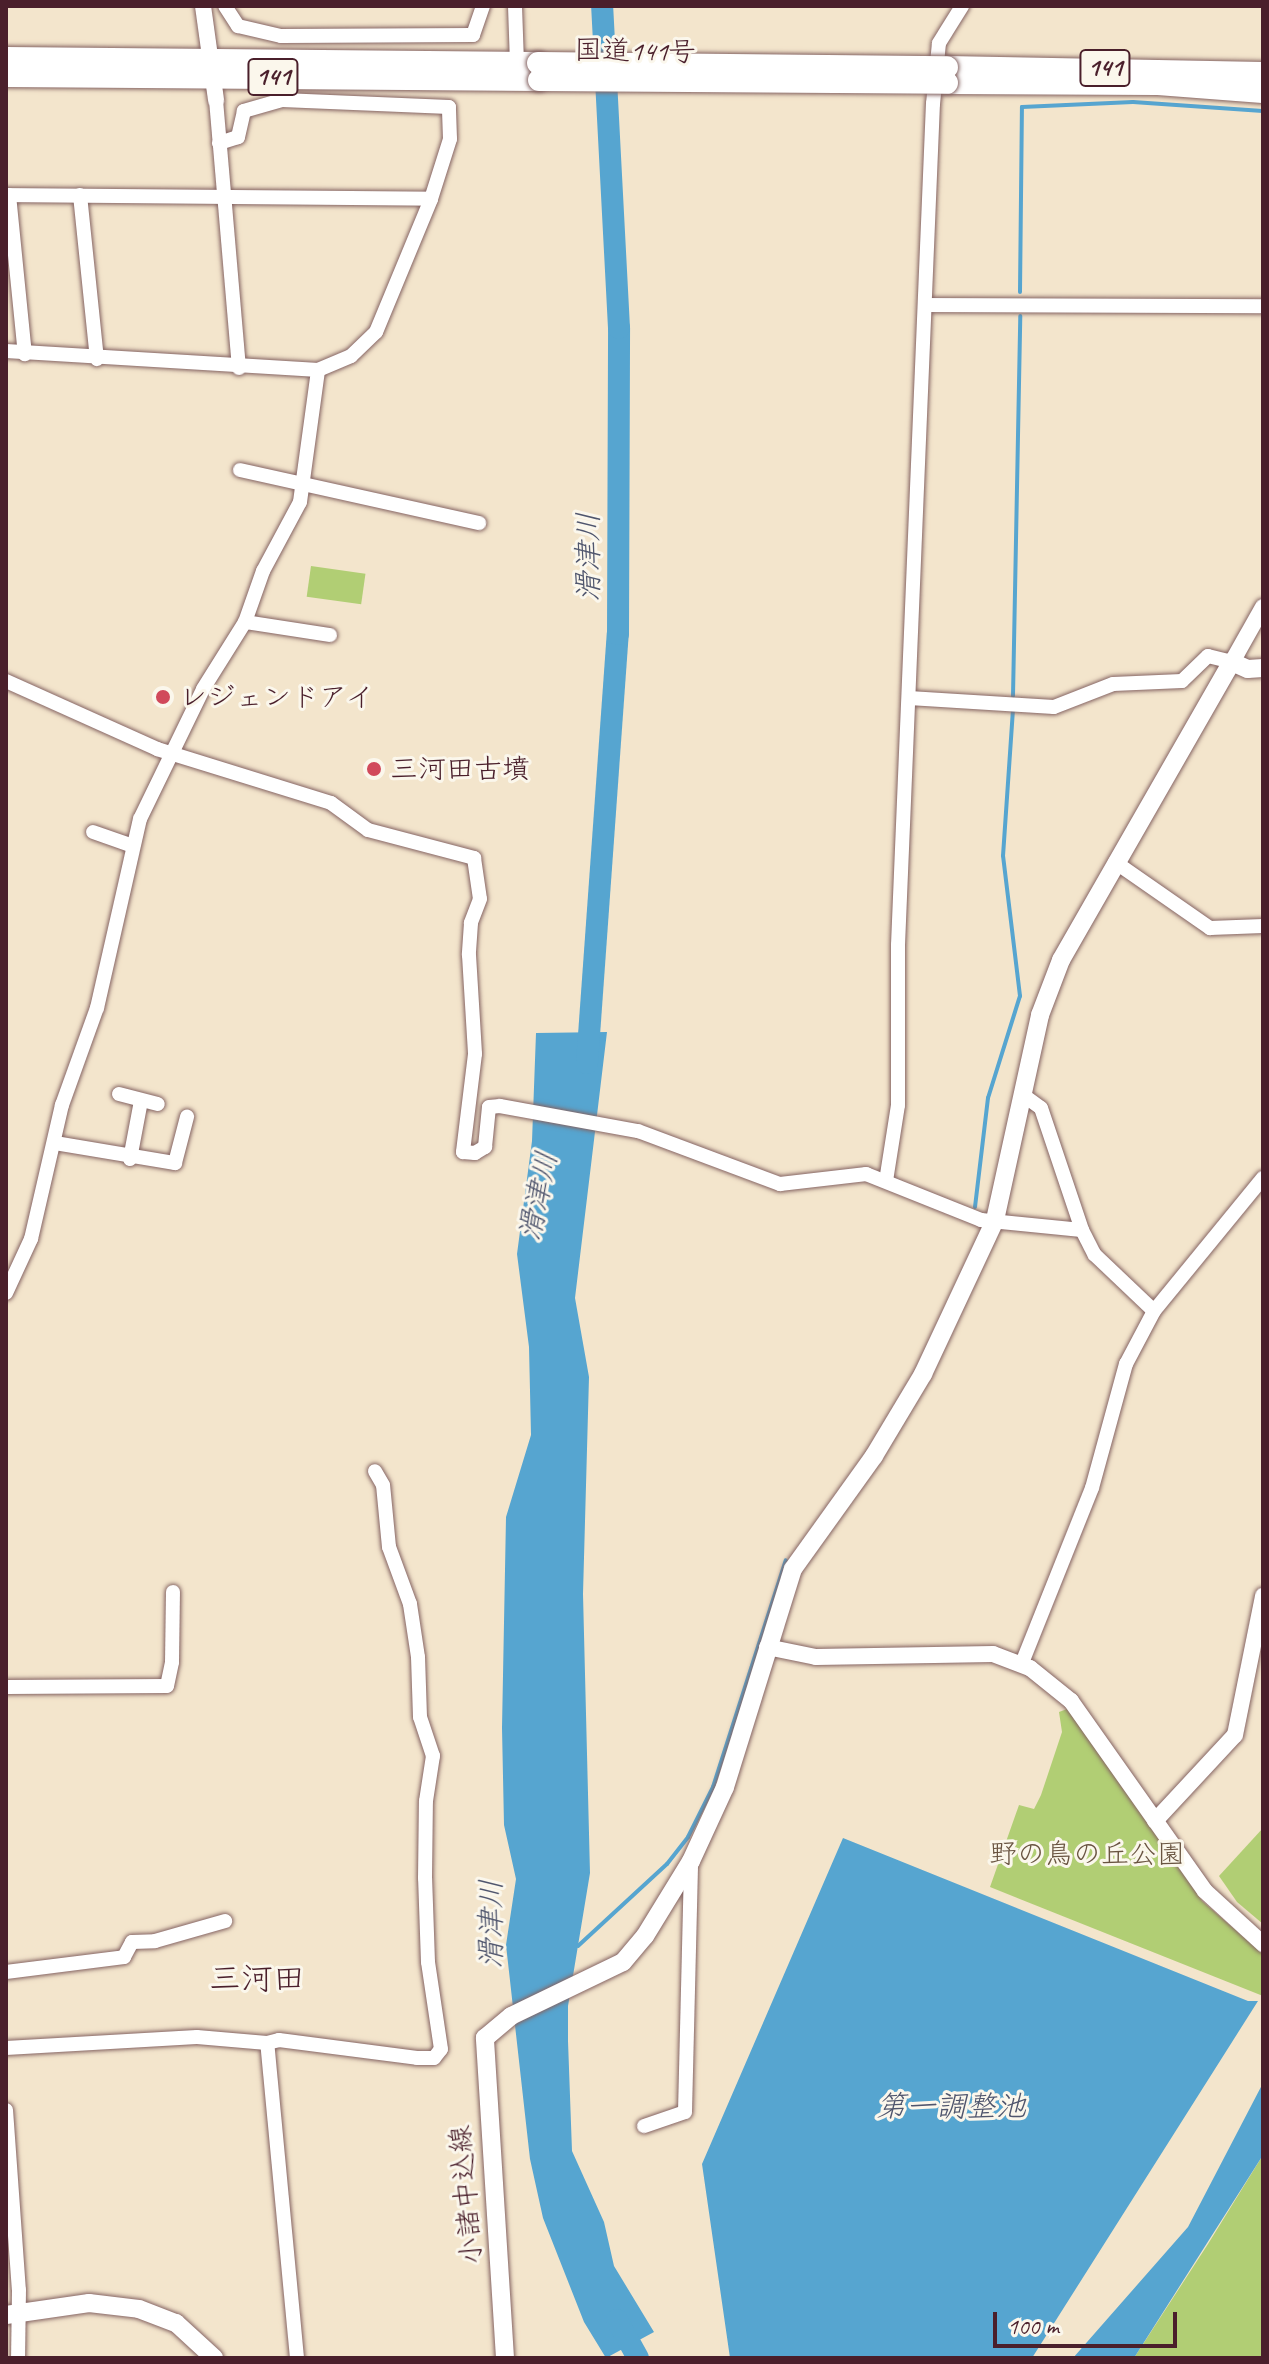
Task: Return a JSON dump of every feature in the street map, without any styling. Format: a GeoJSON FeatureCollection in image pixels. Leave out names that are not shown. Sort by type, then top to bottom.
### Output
{"type":"FeatureCollection","features":[{"type":"Feature","properties":{"kind":"highway","name":"国道141号"},"geometry":{"type":"LineString","coordinates":[[6,58],[212,68]]}},
{"type":"Feature","properties":{"kind":"highway","name":"国道141号"},"geometry":{"type":"LineString","coordinates":[[6,76],[212,68],[947,75],[1263,73]]}},
{"type":"Feature","properties":{"kind":"highway","name":"国道141号"},"geometry":{"type":"LineString","coordinates":[[947,75],[1263,92]]}},
{"type":"Feature","properties":{"kind":"main road"},"geometry":{"type":"LineString","coordinates":[[691,1861],[725,1787],[793,1569],[874,1456],[923,1374],[995,1220],[1049,989],[1115,862],[1232,662],[1248,669],[1263,668]]}},
{"type":"Feature","properties":{"kind":"main road","name":"小諸中込線"},"geometry":{"type":"LineString","coordinates":[[505,2358],[483,2050],[492,2029],[614,1969],[639,1943],[691,1861]]}},
{"type":"Feature","properties":{"kind":"main road"},"geometry":{"type":"LineString","coordinates":[[12,2313],[89,2303],[139,2309],[176,2323],[214,2358]]}},
{"type":"Feature","properties":{"kind":"street"},"geometry":{"type":"LineString","coordinates":[[203,6],[216,100],[239,368]]}},
{"type":"Feature","properties":{"kind":"street"},"geometry":{"type":"LineString","coordinates":[[225,6],[238,26],[295,36],[473,35],[483,6]]}},
{"type":"Feature","properties":{"kind":"street"},"geometry":{"type":"LineString","coordinates":[[515,6],[531,69]]}},
{"type":"Feature","properties":{"kind":"street"},"geometry":{"type":"LineString","coordinates":[[886,1181],[898,1105],[898,945],[939,43],[962,6]]}},
{"type":"Feature","properties":{"kind":"street"},"geometry":{"type":"LineString","coordinates":[[6,351],[239,368],[318,370],[351,356],[382,323],[431,199],[450,139],[451,111],[445,106],[282,100],[244,111],[238,137],[219,143]]}},
{"type":"Feature","properties":{"kind":"street"},"geometry":{"type":"LineString","coordinates":[[25,354],[8,195],[431,199]]}},
{"type":"Feature","properties":{"kind":"street"},"geometry":{"type":"LineString","coordinates":[[80,195],[97,359]]}},
{"type":"Feature","properties":{"kind":"street"},"geometry":{"type":"LineString","coordinates":[[926,305],[1263,306]]}},
{"type":"Feature","properties":{"kind":"street"},"geometry":{"type":"LineString","coordinates":[[6,1293],[31,1239],[74,1063],[97,1008],[133,846],[172,752],[245,622],[263,571],[300,502],[318,370]]}},
{"type":"Feature","properties":{"kind":"street"},"geometry":{"type":"LineString","coordinates":[[240,470],[305,481],[479,523]]}},
{"type":"Feature","properties":{"kind":"street"},"geometry":{"type":"LineString","coordinates":[[909,698],[1054,707],[1113,684],[1182,681],[1208,656],[1232,662],[1263,607]]}},
{"type":"Feature","properties":{"kind":"street"},"geometry":{"type":"LineString","coordinates":[[245,622],[330,635]]}},
{"type":"Feature","properties":{"kind":"street"},"geometry":{"type":"LineString","coordinates":[[6,681],[234,776],[331,803],[368,830],[474,858],[480,899],[471,923],[469,955],[475,1054],[463,1152],[475,1153],[485,1147],[489,1107],[500,1106],[638,1131],[780,1184],[856,1172],[886,1181],[935,1206],[995,1220],[1082,1230]]}},
{"type":"Feature","properties":{"kind":"street"},"geometry":{"type":"LineString","coordinates":[[93,832],[133,846]]}},
{"type":"Feature","properties":{"kind":"street"},"geometry":{"type":"LineString","coordinates":[[1115,862],[1210,928],[1263,926]]}},
{"type":"Feature","properties":{"kind":"street"},"geometry":{"type":"LineString","coordinates":[[119,1094],[158,1104]]}},
{"type":"Feature","properties":{"kind":"street"},"geometry":{"type":"LineString","coordinates":[[1023,1095],[1041,1108],[1082,1230],[1095,1255],[1154,1311]]}},
{"type":"Feature","properties":{"kind":"street"},"geometry":{"type":"LineString","coordinates":[[130,1159],[141,1101]]}},
{"type":"Feature","properties":{"kind":"street"},"geometry":{"type":"LineString","coordinates":[[55,1143],[130,1159],[175,1163],[187,1117]]}},
{"type":"Feature","properties":{"kind":"street"},"geometry":{"type":"LineString","coordinates":[[1022,1663],[1092,1488],[1115,1391],[1154,1311],[1263,1178]]}},
{"type":"Feature","properties":{"kind":"street"},"geometry":{"type":"LineString","coordinates":[[6,2048],[197,2037],[267,2043],[279,2040],[417,2058],[434,2058],[441,2049],[428,1962],[425,1878],[426,1801],[433,1756],[421,1724],[410,1604],[389,1547],[383,1485],[375,1471]]}},
{"type":"Feature","properties":{"kind":"street"},"geometry":{"type":"LineString","coordinates":[[6,1687],[167,1686],[172,1662],[173,1592]]}},
{"type":"Feature","properties":{"kind":"street"},"geometry":{"type":"LineString","coordinates":[[1155,1821],[1235,1735],[1263,1596]]}},
{"type":"Feature","properties":{"kind":"street"},"geometry":{"type":"LineString","coordinates":[[767,1647],[816,1657],[978,1653],[1022,1663],[1071,1701],[1213,1900],[1263,1944]]}},
{"type":"Feature","properties":{"kind":"street"},"geometry":{"type":"LineString","coordinates":[[644,2126],[685,2112],[691,1861]]}},
{"type":"Feature","properties":{"kind":"street"},"geometry":{"type":"LineString","coordinates":[[6,1972],[124,1957],[132,1942],[155,1941],[225,1921]]}},
{"type":"Feature","properties":{"kind":"street"},"geometry":{"type":"LineString","coordinates":[[267,2043],[297,2358]]}},
{"type":"Feature","properties":{"kind":"street"},"geometry":{"type":"LineString","coordinates":[[6,2110],[12,2313],[18,2358]]}},
{"type":"Feature","properties":{"kind":"green space"},"geometry":{"type":"Polygon","coordinates":[[[311,566],[365,574],[361,604],[307,597],[311,566]]]}},
{"type":"Feature","properties":{"kind":"green space","name":"野の鳥の丘公園"},"geometry":{"type":"Polygon","coordinates":[[[1067,1709],[1202,1901],[1263,1954],[1263,1996],[990,1887],[1019,1805],[1034,1809],[1041,1795],[1062,1732],[1059,1712],[1067,1709]]]}},
{"type":"Feature","properties":{"kind":"green space"},"geometry":{"type":"Polygon","coordinates":[[[1263,1828],[1263,1924],[1237,1902],[1219,1876],[1263,1828]]]}},
{"type":"Feature","properties":{"kind":"green space"},"geometry":{"type":"Polygon","coordinates":[[[1263,2155],[1263,2358],[1134,2358],[1208,2244],[1263,2155]]]}},
{"type":"Feature","properties":{"kind":"water"},"geometry":{"type":"Polygon","coordinates":[[[607,1032],[575,1298],[589,1377],[583,1594],[590,1873],[568,2006],[568,2041],[572,2151],[604,2222],[614,2266],[654,2332],[606,2358],[584,2322],[543,2218],[530,2159],[506,1945],[516,1879],[504,1825],[502,1728],[506,1517],[531,1435],[529,1347],[517,1254],[532,1141],[536,1033],[607,1032]]]}},
{"type":"Feature","properties":{"kind":"water","name":"第一調整池"},"geometry":{"type":"Polygon","coordinates":[[[843,1838],[1248,2001],[1258,2001],[1032,2358],[730,2358],[702,2164],[843,1838]]]}},
{"type":"Feature","properties":{"kind":"water"},"geometry":{"type":"Polygon","coordinates":[[[1263,2083],[1263,2155],[1134,2358],[1073,2358],[1188,2227],[1263,2083]]]}},
{"type":"Feature","properties":{"kind":"waterway","name":"滑津川"},"geometry":{"type":"LineString","coordinates":[[587,1063],[618,634],[619,328],[602,6]]}},
{"type":"Feature","properties":{"kind":"waterway"},"geometry":{"type":"LineString","coordinates":[[1020,292],[1022,107],[1133,102],[1263,111]]}},
{"type":"Feature","properties":{"kind":"waterway"},"geometry":{"type":"LineString","coordinates":[[1013,696],[1020,316]]}},
{"type":"Feature","properties":{"kind":"waterway"},"geometry":{"type":"LineString","coordinates":[[975,1207],[988,1098],[1020,996],[1003,856],[1013,710]]}},
{"type":"Feature","properties":{"kind":"waterway"},"geometry":{"type":"LineString","coordinates":[[578,1946],[667,1864],[688,1837],[713,1787],[786,1560]]}},
{"type":"Feature","properties":{"kind":"waterway","name":"滑津川"},"geometry":{"type":"LineString","coordinates":[[617,2320],[638,2358]]}},
{"type":"Feature","properties":{"kind":"place","name":"レジェンドアイ"},"geometry":{"type":"Point","coordinates":[163,697]}},
{"type":"Feature","properties":{"kind":"place","name":"三河田古墳"},"geometry":{"type":"Point","coordinates":[374,769]}},
{"type":"Feature","properties":{"kind":"district","name":"三河田"},"geometry":{"type":"Point","coordinates":[257,1979]}}]}
